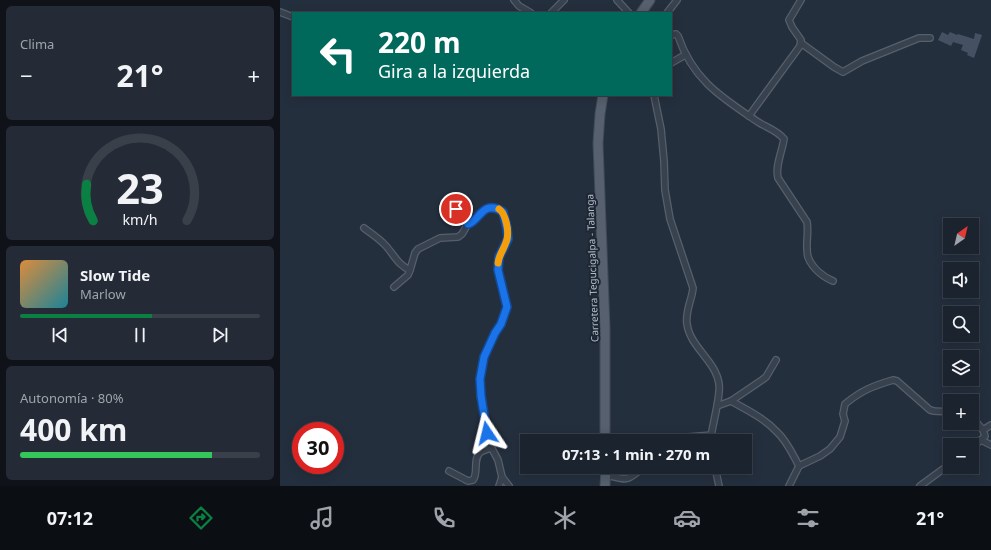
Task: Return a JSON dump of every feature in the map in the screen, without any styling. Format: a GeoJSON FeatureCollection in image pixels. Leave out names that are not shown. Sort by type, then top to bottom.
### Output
{"type":"FeatureCollection","features":[{"type":"Feature","properties":{"kind":"main road"},"geometry":{"type":"LineString","coordinates":[[642,12],[650,0]]}},
{"type":"Feature","properties":{"kind":"main road","name":"Carretera Tegucigalpa - Talanga"},"geometry":{"type":"LineString","coordinates":[[603,96],[598,142],[606,328],[605,434]]}},
{"type":"Feature","properties":{"kind":"main road"},"geometry":{"type":"LineString","coordinates":[[605,486],[606,474]]}},
{"type":"Feature","properties":{"kind":"street"},"geometry":{"type":"LineString","coordinates":[[514,0],[519,6],[529,12]]}},
{"type":"Feature","properties":{"kind":"street"},"geometry":{"type":"LineString","coordinates":[[552,12],[564,0]]}},
{"type":"Feature","properties":{"kind":"street"},"geometry":{"type":"LineString","coordinates":[[617,0],[628,12]]}},
{"type":"Feature","properties":{"kind":"street"},"geometry":{"type":"LineString","coordinates":[[668,12],[677,0]]}},
{"type":"Feature","properties":{"kind":"street"},"geometry":{"type":"LineString","coordinates":[[801,0],[791,14],[789,20],[801,40],[801,43],[843,72],[862,61],[919,38],[930,38]]}},
{"type":"Feature","properties":{"kind":"street"},"geometry":{"type":"LineString","coordinates":[[280,12],[292,17]]}},
{"type":"Feature","properties":{"kind":"street"},"geometry":{"type":"LineString","coordinates":[[672,35],[676,34],[678,36],[685,55],[691,65],[711,89],[749,116],[781,135],[784,139],[778,165],[778,178],[807,222],[808,257],[824,278],[833,281]]}},
{"type":"Feature","properties":{"kind":"street"},"geometry":{"type":"LineString","coordinates":[[749,116],[801,43]]}},
{"type":"Feature","properties":{"kind":"street"},"geometry":{"type":"LineString","coordinates":[[672,62],[685,55]]}},
{"type":"Feature","properties":{"kind":"street"},"geometry":{"type":"LineString","coordinates":[[654,96],[661,130],[664,161],[664,190],[670,219],[692,288],[692,296],[686,314],[687,326],[696,346],[716,375],[719,385],[712,434]]}},
{"type":"Feature","properties":{"kind":"street"},"geometry":{"type":"LineString","coordinates":[[394,287],[408,275],[415,253],[418,249],[440,238],[458,236],[462,234],[468,224],[473,222],[479,214],[485,210],[498,208],[503,212],[508,239],[499,257],[498,270],[507,307],[501,324],[495,333],[484,357],[480,379],[481,396],[491,448],[498,460],[502,478],[508,486]]}},
{"type":"Feature","properties":{"kind":"street"},"geometry":{"type":"LineString","coordinates":[[447,212],[459,209],[463,212],[464,218],[468,224]]}},
{"type":"Feature","properties":{"kind":"street"},"geometry":{"type":"LineString","coordinates":[[364,228],[387,247],[405,268],[410,270]]}},
{"type":"Feature","properties":{"kind":"street"},"geometry":{"type":"LineString","coordinates":[[717,406],[731,401],[766,377],[776,360]]}},
{"type":"Feature","properties":{"kind":"street"},"geometry":{"type":"LineString","coordinates":[[789,486],[799,466],[820,456],[835,445],[840,437],[845,421],[843,414],[845,404],[857,394],[868,388],[894,380],[930,410],[943,411]]}},
{"type":"Feature","properties":{"kind":"street"},"geometry":{"type":"LineString","coordinates":[[731,401],[768,423],[785,441],[799,466]]}},
{"type":"Feature","properties":{"kind":"street"},"geometry":{"type":"LineString","coordinates":[[979,425],[983,430],[984,436],[981,440],[991,445]]}},
{"type":"Feature","properties":{"kind":"street"},"geometry":{"type":"LineString","coordinates":[[983,430],[991,425]]}},
{"type":"Feature","properties":{"kind":"street"},"geometry":{"type":"LineString","coordinates":[[449,471],[468,481],[473,480],[476,477],[480,452],[491,448]]}},
{"type":"Feature","properties":{"kind":"street"},"geometry":{"type":"LineString","coordinates":[[920,486],[943,469]]}},
{"type":"Feature","properties":{"kind":"street"},"geometry":{"type":"LineString","coordinates":[[613,474],[625,479],[630,479],[636,474]]}},
{"type":"Feature","properties":{"kind":"street"},"geometry":{"type":"LineString","coordinates":[[716,474],[719,486]]}},
{"type":"Feature","properties":{"kind":"street"},"geometry":{"type":"LineString","coordinates":[[499,486],[502,478]]}},
{"type":"Feature","properties":{"kind":"building"},"geometry":{"type":"Polygon","coordinates":[[[942,32],[948,35],[950,32],[974,39],[975,33],[982,35],[974,58],[961,50],[963,45],[953,42],[951,46],[938,40],[942,32]]]}},
{"type":"Feature","properties":{"kind":"slow traffic"},"geometry":{"type":"LineString","coordinates":[[498,263],[499,257],[508,239],[505,217],[503,212],[499,209]]}},
{"type":"Feature","properties":{"kind":"route"},"geometry":{"type":"LineString","coordinates":[[456,209],[463,212],[464,218],[468,224],[471,224],[479,214],[485,210],[498,208],[503,212],[507,228],[508,239],[499,257],[498,270],[507,307],[501,324],[495,333],[484,357],[481,368],[481,396],[487,433]]}}]}
